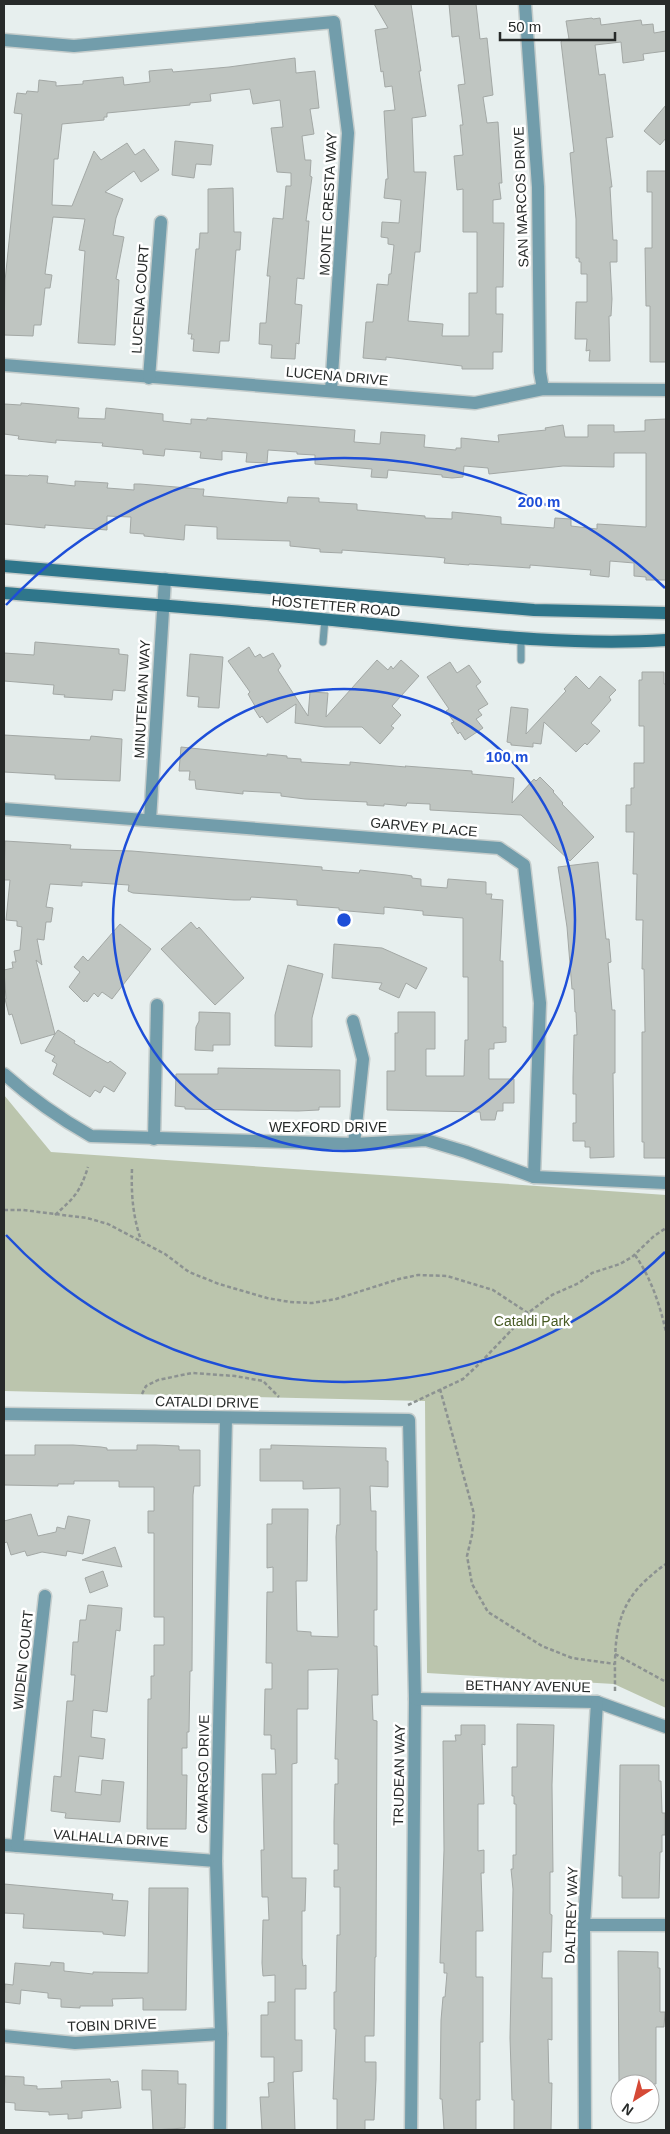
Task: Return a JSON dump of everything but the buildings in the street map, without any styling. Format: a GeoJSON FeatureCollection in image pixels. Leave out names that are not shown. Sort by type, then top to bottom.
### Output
{"type":"FeatureCollection","features":[{"type":"Feature","properties":{"kind":"main road","name":"HOSTETTER ROAD"},"geometry":{"type":"LineString","coordinates":[[4,566],[534,610],[666,613]]}},
{"type":"Feature","properties":{"kind":"main road","name":"HOSTETTER ROAD"},"geometry":{"type":"LineString","coordinates":[[4,593],[325,619],[521,638],[666,640]]}},
{"type":"Feature","properties":{"kind":"street","name":"SAN MARCOS DRIVE"},"geometry":{"type":"LineString","coordinates":[[525,4],[538,188],[540,372],[543,389]]}},
{"type":"Feature","properties":{"kind":"street","name":"MONTE CRESTA WAY"},"geometry":{"type":"LineString","coordinates":[[4,40],[74,46],[334,22],[348,133],[331,390]]}},
{"type":"Feature","properties":{"kind":"street","name":"LUCENA COURT"},"geometry":{"type":"LineString","coordinates":[[149,378],[161,222]]}},
{"type":"Feature","properties":{"kind":"street","name":"LUCENA DRIVE"},"geometry":{"type":"LineString","coordinates":[[4,364],[149,378],[331,390],[474,403],[543,389],[666,390]]}},
{"type":"Feature","properties":{"kind":"street","name":"MINUTEMAN WAY"},"geometry":{"type":"LineString","coordinates":[[150,820],[165,579]]}},
{"type":"Feature","properties":{"kind":"street","name":"GARVEY PLACE"},"geometry":{"type":"LineString","coordinates":[[4,809],[499,848],[524,865],[540,1003],[534,1177]]}},
{"type":"Feature","properties":{"kind":"street"},"geometry":{"type":"LineString","coordinates":[[154,1139],[157,1004]]}},
{"type":"Feature","properties":{"kind":"street"},"geometry":{"type":"LineString","coordinates":[[353,1021],[362,1059],[354,1144]]}},
{"type":"Feature","properties":{"kind":"street","name":"WEXFORD DRIVE"},"geometry":{"type":"LineString","coordinates":[[4,1074],[26,1094],[60,1118],[91,1136],[354,1144],[426,1140],[466,1152],[534,1177],[666,1183]]}},
{"type":"Feature","properties":{"kind":"street","name":"CATALDI DRIVE"},"geometry":{"type":"LineString","coordinates":[[4,1414],[409,1420]]}},
{"type":"Feature","properties":{"kind":"street","name":"CAMARGO DRIVE"},"geometry":{"type":"LineString","coordinates":[[220,2130],[221,2034],[216,1861],[226,1418]]}},
{"type":"Feature","properties":{"kind":"street","name":"TRUDEAN WAY"},"geometry":{"type":"LineString","coordinates":[[409,1420],[415,1699],[411,2130]]}},
{"type":"Feature","properties":{"kind":"street","name":"WIDEN COURT"},"geometry":{"type":"LineString","coordinates":[[17,1846],[45,1596]]}},
{"type":"Feature","properties":{"kind":"street","name":"BETHANY AVENUE"},"geometry":{"type":"LineString","coordinates":[[415,1699],[597,1702],[666,1727]]}},
{"type":"Feature","properties":{"kind":"street","name":"DALTREY WAY"},"geometry":{"type":"LineString","coordinates":[[585,2130],[584,1925],[597,1702]]}},
{"type":"Feature","properties":{"kind":"street","name":"VALHALLA DRIVE"},"geometry":{"type":"LineString","coordinates":[[4,1845],[216,1861]]}},
{"type":"Feature","properties":{"kind":"street"},"geometry":{"type":"LineString","coordinates":[[584,1925],[666,1925]]}},
{"type":"Feature","properties":{"kind":"street","name":"TOBIN DRIVE"},"geometry":{"type":"LineString","coordinates":[[4,2036],[75,2043],[221,2034]]}},
{"type":"Feature","properties":{"kind":"lane"},"geometry":{"type":"LineString","coordinates":[[323,642],[325,619]]}},
{"type":"Feature","properties":{"kind":"lane"},"geometry":{"type":"LineString","coordinates":[[521,638],[521,660]]}},
{"type":"Feature","properties":{"kind":"path"},"geometry":{"type":"LineString","coordinates":[[55,1215],[73,1200],[82,1188],[88,1167]]}},
{"type":"Feature","properties":{"kind":"path"},"geometry":{"type":"LineString","coordinates":[[132,1169],[132,1200],[135,1223],[141,1242]]}},
{"type":"Feature","properties":{"kind":"path"},"geometry":{"type":"LineString","coordinates":[[4,1210],[23,1210],[87,1218],[108,1224],[165,1254],[189,1272],[219,1284],[267,1298],[290,1302],[312,1302],[336,1299],[418,1275],[447,1276],[494,1290],[528,1313]]}},
{"type":"Feature","properties":{"kind":"path"},"geometry":{"type":"LineString","coordinates":[[407,1406],[462,1378],[478,1365],[528,1313],[552,1296],[578,1283],[592,1272],[620,1264],[666,1228]]}},
{"type":"Feature","properties":{"kind":"path"},"geometry":{"type":"LineString","coordinates":[[635,1254],[644,1268],[661,1310],[666,1332]]}},
{"type":"Feature","properties":{"kind":"path"},"geometry":{"type":"LineString","coordinates":[[142,1394],[146,1386],[158,1380],[192,1374],[235,1376],[262,1381],[279,1397]]}},
{"type":"Feature","properties":{"kind":"path"},"geometry":{"type":"LineString","coordinates":[[440,1389],[474,1514],[467,1556],[472,1584],[488,1612],[542,1646],[572,1658],[615,1664]]}},
{"type":"Feature","properties":{"kind":"path"},"geometry":{"type":"LineString","coordinates":[[615,1691],[615,1654],[620,1617],[632,1594],[659,1568],[666,1564]]}},
{"type":"Feature","properties":{"kind":"path"},"geometry":{"type":"LineString","coordinates":[[615,1654],[666,1682]]}},
{"type":"Feature","properties":{"kind":"green space","name":"Cataldi Park"},"geometry":{"type":"Polygon","coordinates":[[[4,1095],[51,1152],[666,1195],[666,1708],[614,1684],[427,1673],[425,1401],[4,1391],[4,1095]]]}}]}
